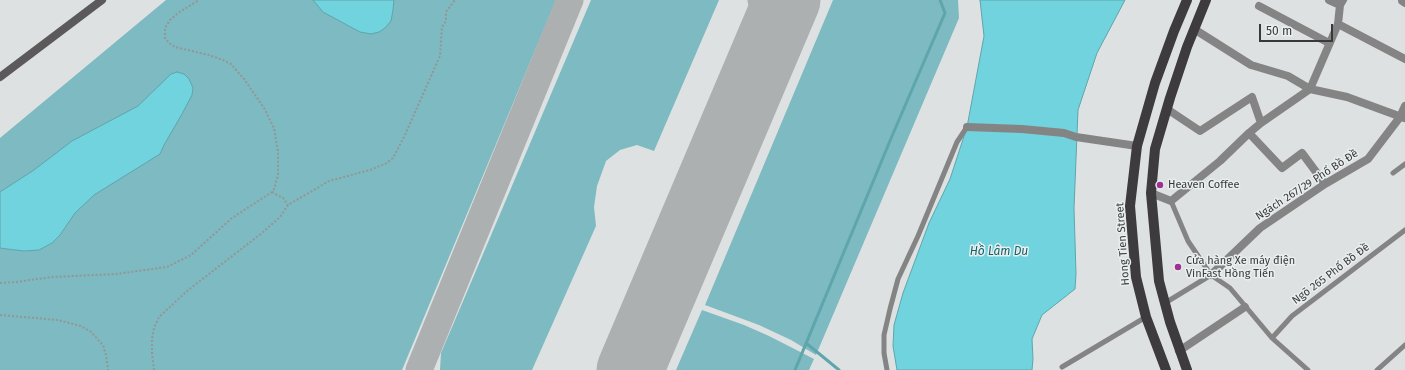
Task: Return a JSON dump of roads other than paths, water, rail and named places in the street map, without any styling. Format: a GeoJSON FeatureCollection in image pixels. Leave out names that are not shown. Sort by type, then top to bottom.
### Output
{"type":"FeatureCollection","features":[{"type":"Feature","properties":{"kind":"main road","name":"Hong Tien Street"},"geometry":{"type":"LineString","coordinates":[[1165,369],[1146,317],[1136,277],[1130,206],[1137,146],[1155,84],[1187,0]]}},
{"type":"Feature","properties":{"kind":"main road"},"geometry":{"type":"LineString","coordinates":[[1187,370],[1179,350],[1159,281],[1151,193],[1155,149],[1187,47],[1206,0]]}},
{"type":"Feature","properties":{"kind":"street"},"geometry":{"type":"LineString","coordinates":[[0,77],[102,0]]}},
{"type":"Feature","properties":{"kind":"street"},"geometry":{"type":"LineString","coordinates":[[1151,193],[1171,201],[1220,161],[1261,123],[1310,89],[1338,24],[1342,3],[1329,0]]}},
{"type":"Feature","properties":{"kind":"street"},"geometry":{"type":"LineString","coordinates":[[1402,0],[1405,3]]}},
{"type":"Feature","properties":{"kind":"street"},"geometry":{"type":"LineString","coordinates":[[1259,6],[1329,43]]}},
{"type":"Feature","properties":{"kind":"street"},"geometry":{"type":"LineString","coordinates":[[1338,24],[1404,56]]}},
{"type":"Feature","properties":{"kind":"street"},"geometry":{"type":"LineString","coordinates":[[1194,29],[1251,65],[1288,76],[1310,89],[1347,97],[1402,118]]}},
{"type":"Feature","properties":{"kind":"street"},"geometry":{"type":"LineString","coordinates":[[1167,109],[1200,132],[1252,97],[1261,123]]}},
{"type":"Feature","properties":{"kind":"street","name":"Ngách 267/29 Phố Bồ Đề"},"geometry":{"type":"LineString","coordinates":[[1211,275],[1260,228],[1325,184],[1368,159],[1402,118],[1405,106]]}},
{"type":"Feature","properties":{"kind":"street"},"geometry":{"type":"LineString","coordinates":[[966,127],[1022,129],[1064,133],[1076,137],[1137,146]]}},
{"type":"Feature","properties":{"kind":"street"},"geometry":{"type":"LineString","coordinates":[[1249,133],[1282,168],[1302,153],[1325,184]]}},
{"type":"Feature","properties":{"kind":"street"},"geometry":{"type":"LineString","coordinates":[[1179,350],[1245,307]]}},
{"type":"Feature","properties":{"kind":"lane"},"geometry":{"type":"LineString","coordinates":[[887,370],[884,336],[898,279],[918,236],[957,142],[966,127]]}},
{"type":"Feature","properties":{"kind":"lane"},"geometry":{"type":"LineString","coordinates":[[1394,173],[1405,164]]}},
{"type":"Feature","properties":{"kind":"lane"},"geometry":{"type":"LineString","coordinates":[[1171,201],[1188,241],[1211,275],[1230,288],[1272,338],[1308,370]]}},
{"type":"Feature","properties":{"kind":"lane","name":"Ngõ 265 Phố Bồ Đề"},"geometry":{"type":"LineString","coordinates":[[1272,338],[1292,316],[1405,230]]}},
{"type":"Feature","properties":{"kind":"lane"},"geometry":{"type":"LineString","coordinates":[[1165,303],[1211,275]]}},
{"type":"Feature","properties":{"kind":"lane"},"geometry":{"type":"LineString","coordinates":[[1062,367],[1146,317]]}},
{"type":"Feature","properties":{"kind":"lane"},"geometry":{"type":"LineString","coordinates":[[1377,370],[1405,345]]}},
{"type":"Feature","properties":{"kind":"water"},"geometry":{"type":"Polygon","coordinates":[[[313,0],[394,0],[391,21],[379,32],[371,34],[360,32],[323,12],[313,0]]]}},
{"type":"Feature","properties":{"kind":"water","name":"Hồ Lâm Du"},"geometry":{"type":"Polygon","coordinates":[[[980,0],[1125,0],[1097,53],[1078,110],[1074,208],[1075,289],[1042,315],[1032,339],[1032,370],[897,370],[893,346],[894,325],[903,293],[929,223],[950,179],[967,127],[984,36],[980,0]]]}},
{"type":"Feature","properties":{"kind":"water"},"geometry":{"type":"Polygon","coordinates":[[[177,72],[184,74],[189,79],[193,88],[192,95],[160,154],[94,195],[75,213],[60,235],[52,243],[39,250],[24,251],[0,248],[0,192],[34,170],[72,141],[138,106],[171,74],[177,72]]]}},
{"type":"Feature","properties":{"kind":"waterway"},"geometry":{"type":"LineString","coordinates":[[795,370],[892,136],[945,13],[940,0]]}},
{"type":"Feature","properties":{"kind":"waterway"},"geometry":{"type":"LineString","coordinates":[[806,343],[839,370]]}},
{"type":"Feature","properties":{"kind":"place","name":"Heaven Coffee"},"geometry":{"type":"Point","coordinates":[1160,185]}},
{"type":"Feature","properties":{"kind":"place","name":"Cửa hàng Xe máy điện VinFast Hồng Tiến"},"geometry":{"type":"Point","coordinates":[1178,267]}}]}
